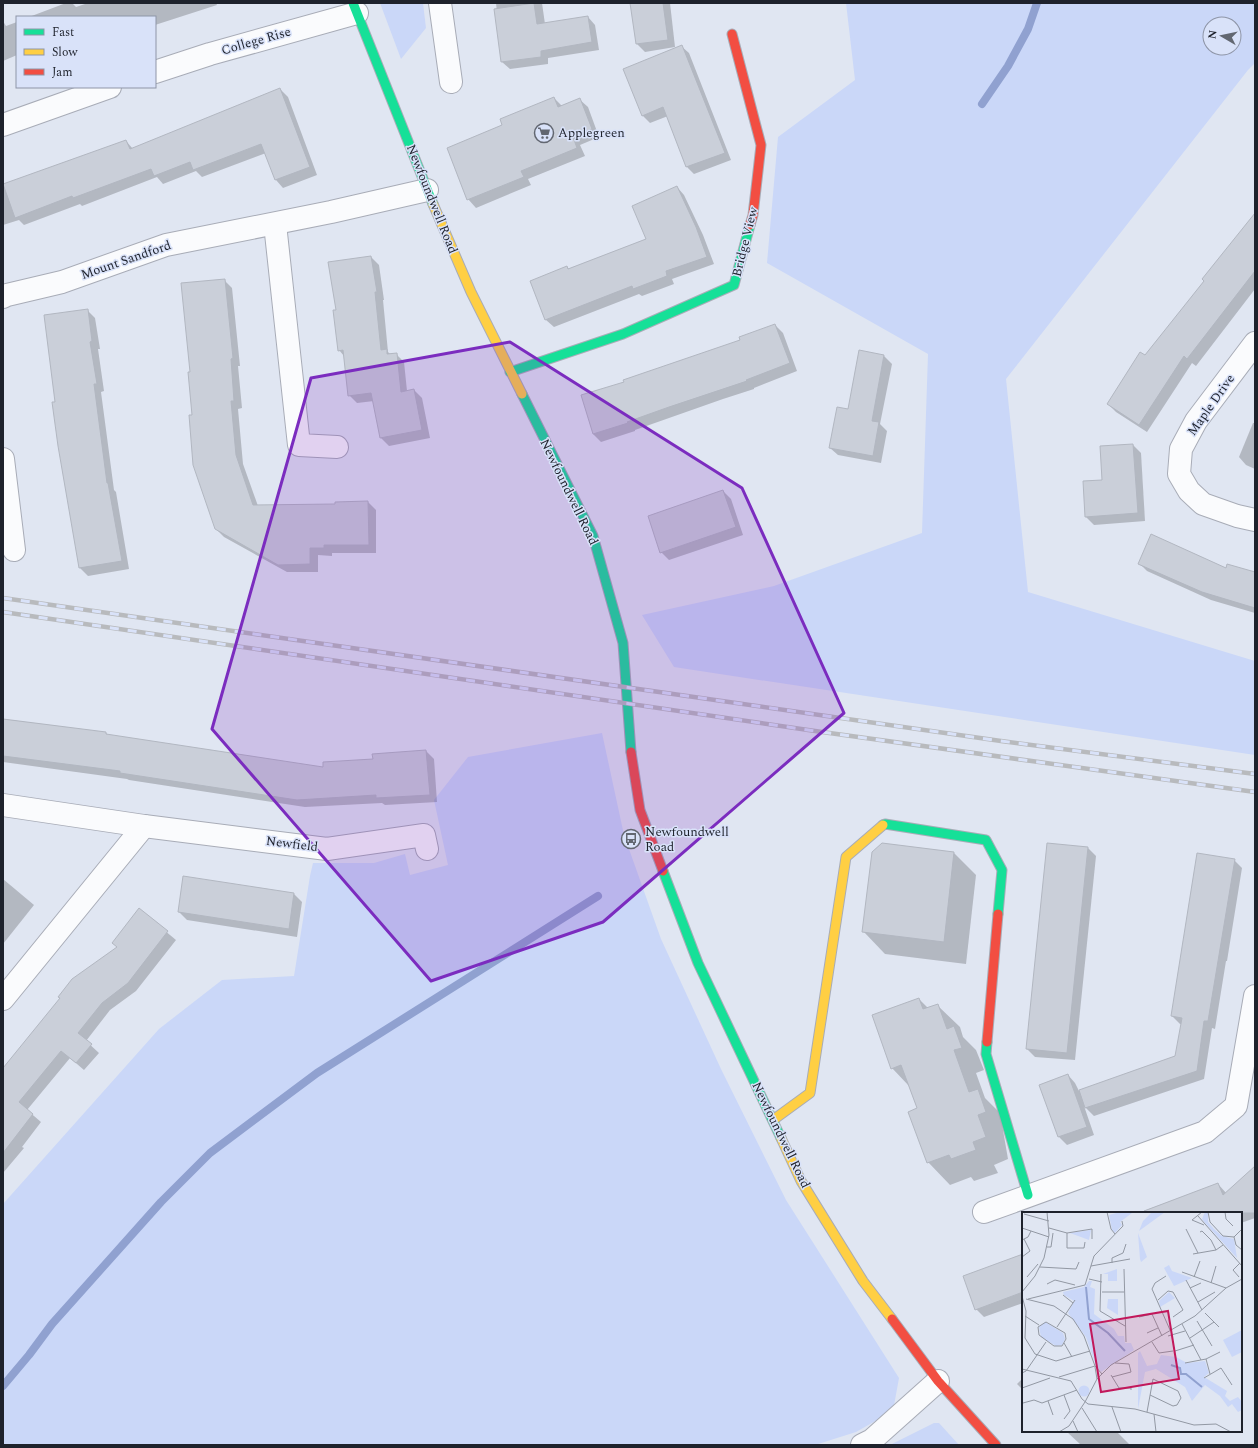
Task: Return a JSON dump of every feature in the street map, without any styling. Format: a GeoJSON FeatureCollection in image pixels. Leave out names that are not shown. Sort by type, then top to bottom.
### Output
{"type":"FeatureCollection","features":[{"type":"Feature","properties":{"kind":"main road","name":"Newfoundwell Road"},"geometry":{"type":"LineString","coordinates":[[355,8],[427,190],[471,292],[593,536],[624,643],[632,760],[640,810],[698,963],[801,1180],[863,1281],[938,1381],[996,1445]]}},
{"type":"Feature","properties":{"kind":"main road","name":"Bridge View"},"geometry":{"type":"LineString","coordinates":[[510,372],[623,334],[734,285],[753,215],[761,145],[732,34]]}},
{"type":"Feature","properties":{"kind":"main road"},"geometry":{"type":"LineString","coordinates":[[773,1120],[810,1093],[846,858],[885,824],[986,840],[1002,870],[986,1054],[1028,1195]]}},
{"type":"Feature","properties":{"kind":"street"},"geometry":{"type":"LineString","coordinates":[[440,3],[451,82]]}},
{"type":"Feature","properties":{"kind":"street","name":"College Rise"},"geometry":{"type":"LineString","coordinates":[[156,72],[355,8]]}},
{"type":"Feature","properties":{"kind":"street"},"geometry":{"type":"LineString","coordinates":[[3,125],[107,88]]}},
{"type":"Feature","properties":{"kind":"street","name":"Mount Sandford"},"geometry":{"type":"LineString","coordinates":[[3,297],[62,282],[166,245],[275,224],[427,190]]}},
{"type":"Feature","properties":{"kind":"street"},"geometry":{"type":"LineString","coordinates":[[275,224],[299,445],[337,447]]}},
{"type":"Feature","properties":{"kind":"street","name":"Maple Drive"},"geometry":{"type":"LineString","coordinates":[[1255,343],[1196,421],[1181,449],[1179,474],[1189,491],[1203,504],[1237,516],[1255,520]]}},
{"type":"Feature","properties":{"kind":"street"},"geometry":{"type":"LineString","coordinates":[[3,459],[14,550]]}},
{"type":"Feature","properties":{"kind":"street","name":"Newfield"},"geometry":{"type":"LineString","coordinates":[[3,805],[144,826],[327,849],[424,835],[427,849]]}},
{"type":"Feature","properties":{"kind":"street"},"geometry":{"type":"LineString","coordinates":[[3,999],[144,826]]}},
{"type":"Feature","properties":{"kind":"street"},"geometry":{"type":"LineString","coordinates":[[984,1212],[1205,1132],[1236,1106],[1255,996]]}},
{"type":"Feature","properties":{"kind":"street"},"geometry":{"type":"LineString","coordinates":[[862,1445],[872,1440],[938,1381]]}},
{"type":"Feature","properties":{"kind":"highlighted area"},"geometry":{"type":"Polygon","coordinates":[[[510,342],[742,488],[844,713],[603,922],[431,981],[212,729],[311,378],[510,342]]]}},
{"type":"Feature","properties":{"kind":"shaded area"},"geometry":{"type":"Polygon","coordinates":[[[380,3],[423,3],[426,28],[401,59],[380,3]]]}},
{"type":"Feature","properties":{"kind":"shaded area"},"geometry":{"type":"Polygon","coordinates":[[[846,3],[1255,3],[1255,63],[1006,379],[1028,592],[1255,661],[1255,755],[674,667],[642,615],[774,586],[922,533],[928,354],[767,263],[778,137],[855,80],[846,3]]]}},
{"type":"Feature","properties":{"kind":"shaded area"},"geometry":{"type":"Polygon","coordinates":[[[602,733],[624,835],[661,939],[721,1069],[786,1200],[899,1378],[893,1411],[856,1432],[815,1445],[3,1445],[3,1204],[159,1029],[222,980],[294,976],[313,863],[374,863],[405,854],[410,875],[448,865],[434,800],[468,757],[602,733]]]}},
{"type":"Feature","properties":{"kind":"shaded area"},"geometry":{"type":"Polygon","coordinates":[[[934,1423],[939,1423],[959,1445],[890,1445],[934,1423]]]}},
{"type":"Feature","properties":{"kind":"building"},"geometry":{"type":"Polygon","coordinates":[[[534,3],[537,24],[588,16],[592,42],[541,51],[541,57],[501,62],[494,9],[534,3]]]}},
{"type":"Feature","properties":{"kind":"building"},"geometry":{"type":"Polygon","coordinates":[[[630,3],[663,3],[668,40],[636,44],[630,3]]]}},
{"type":"Feature","properties":{"kind":"building"},"geometry":{"type":"Polygon","coordinates":[[[682,45],[725,153],[686,167],[663,107],[642,116],[623,69],[682,45]]]}},
{"type":"Feature","properties":{"kind":"building"},"geometry":{"type":"Polygon","coordinates":[[[280,88],[310,167],[275,180],[261,144],[193,170],[190,162],[154,176],[151,169],[73,198],[72,196],[15,218],[3,184],[126,140],[130,149],[280,88]]]}},
{"type":"Feature","properties":{"kind":"building"},"geometry":{"type":"Polygon","coordinates":[[[554,97],[558,107],[580,98],[592,129],[573,137],[577,148],[521,171],[524,177],[467,200],[447,148],[502,125],[500,119],[554,97]]]}},
{"type":"Feature","properties":{"kind":"building"},"geometry":{"type":"Polygon","coordinates":[[[677,186],[696,227],[707,257],[666,271],[667,276],[633,289],[632,286],[545,320],[530,281],[567,266],[568,269],[646,239],[632,206],[677,186]]]}},
{"type":"Feature","properties":{"kind":"building"},"geometry":{"type":"Polygon","coordinates":[[[1255,213],[1255,271],[1187,359],[1184,356],[1139,425],[1107,404],[1140,352],[1145,355],[1204,281],[1202,279],[1255,213]]]}},
{"type":"Feature","properties":{"kind":"building"},"geometry":{"type":"Polygon","coordinates":[[[371,256],[377,292],[375,292],[381,350],[387,349],[387,354],[397,353],[401,392],[414,389],[422,430],[380,438],[371,393],[348,396],[343,350],[338,351],[333,310],[336,310],[328,262],[371,256]]]}},
{"type":"Feature","properties":{"kind":"building"},"geometry":{"type":"Polygon","coordinates":[[[225,279],[233,358],[231,359],[234,401],[231,401],[236,455],[253,505],[335,504],[335,502],[368,501],[369,545],[324,545],[324,548],[310,548],[310,564],[278,565],[215,529],[193,465],[189,415],[192,415],[188,372],[190,372],[181,283],[225,279]]]}},
{"type":"Feature","properties":{"kind":"building"},"geometry":{"type":"Polygon","coordinates":[[[88,309],[92,341],[90,342],[97,384],[94,384],[107,483],[122,561],[79,568],[58,446],[52,402],[55,402],[44,315],[88,309]]]}},
{"type":"Feature","properties":{"kind":"building"},"geometry":{"type":"Polygon","coordinates":[[[775,324],[790,363],[746,380],[747,381],[593,434],[581,395],[624,382],[623,380],[740,340],[739,337],[775,324]]]}},
{"type":"Feature","properties":{"kind":"building"},"geometry":{"type":"Polygon","coordinates":[[[859,350],[884,355],[872,421],[879,422],[873,456],[829,448],[837,407],[848,409],[859,350]]]}},
{"type":"Feature","properties":{"kind":"building"},"geometry":{"type":"Polygon","coordinates":[[[1133,444],[1138,513],[1085,517],[1083,481],[1102,480],[1100,446],[1133,444]]]}},
{"type":"Feature","properties":{"kind":"building"},"geometry":{"type":"Polygon","coordinates":[[[723,490],[736,527],[660,553],[648,516],[723,490]]]}},
{"type":"Feature","properties":{"kind":"building"},"geometry":{"type":"Polygon","coordinates":[[[1151,534],[1226,568],[1227,564],[1255,572],[1255,608],[1202,592],[1138,564],[1151,534]]]}},
{"type":"Feature","properties":{"kind":"building"},"geometry":{"type":"Polygon","coordinates":[[[3,719],[106,732],[106,734],[323,767],[323,762],[373,759],[372,754],[426,750],[430,795],[376,798],[376,795],[297,800],[120,773],[120,771],[3,756],[3,719]]]}},
{"type":"Feature","properties":{"kind":"building"},"geometry":{"type":"Polygon","coordinates":[[[882,843],[954,852],[944,942],[862,932],[872,852],[882,843]]]}},
{"type":"Feature","properties":{"kind":"building"},"geometry":{"type":"Polygon","coordinates":[[[1047,843],[1088,847],[1067,1053],[1026,1049],[1047,843]]]}},
{"type":"Feature","properties":{"kind":"building"},"geometry":{"type":"Polygon","coordinates":[[[1197,853],[1235,859],[1208,1021],[1204,1021],[1197,1071],[1085,1108],[1079,1090],[1175,1056],[1182,1018],[1171,1016],[1197,853]]]}},
{"type":"Feature","properties":{"kind":"building"},"geometry":{"type":"Polygon","coordinates":[[[183,876],[294,893],[289,929],[178,912],[183,876]]]}},
{"type":"Feature","properties":{"kind":"building"},"geometry":{"type":"Polygon","coordinates":[[[139,908],[168,931],[128,983],[102,1003],[78,1033],[92,1044],[76,1063],[61,1051],[19,1102],[33,1114],[3,1153],[3,1068],[60,998],[58,997],[72,979],[117,947],[112,943],[139,908]]]}},
{"type":"Feature","properties":{"kind":"building"},"geometry":{"type":"Polygon","coordinates":[[[919,998],[923,1009],[938,1004],[947,1029],[954,1026],[962,1048],[954,1050],[969,1092],[978,1089],[986,1112],[978,1115],[986,1137],[973,1142],[976,1150],[951,1159],[949,1155],[927,1163],[908,1112],[917,1108],[901,1065],[891,1069],[872,1015],[919,998]]]}},
{"type":"Feature","properties":{"kind":"building"},"geometry":{"type":"Polygon","coordinates":[[[1068,1074],[1087,1127],[1058,1137],[1039,1085],[1068,1074]]]}},
{"type":"Feature","properties":{"kind":"building"},"geometry":{"type":"Polygon","coordinates":[[[1255,1166],[1255,1213],[1144,1212],[1218,1183],[1223,1195],[1255,1166]]]}},
{"type":"Feature","properties":{"kind":"building"},"geometry":{"type":"Polygon","coordinates":[[[1022,1254],[1022,1292],[975,1310],[963,1276],[1022,1254]]]}},
{"type":"Feature","properties":{"kind":"waterway"},"geometry":{"type":"LineString","coordinates":[[982,104],[1008,66],[1028,29],[1037,3]]}},
{"type":"Feature","properties":{"kind":"waterway"},"geometry":{"type":"LineString","coordinates":[[3,1386],[52,1324],[161,1202],[210,1153],[317,1073],[598,896]]}},
{"type":"Feature","properties":{"kind":"railway"},"geometry":{"type":"LineString","coordinates":[[3,598],[1001,741],[1255,774]]}},
{"type":"Feature","properties":{"kind":"railway"},"geometry":{"type":"LineString","coordinates":[[3,612],[815,731],[1255,792]]}},
{"type":"Feature","properties":{"kind":"traffic: fast"},"geometry":{"type":"LineString","coordinates":[[353,3],[433,204]]}},
{"type":"Feature","properties":{"kind":"traffic: fast"},"geometry":{"type":"LineString","coordinates":[[510,372],[623,334],[734,285],[750,225]]}},
{"type":"Feature","properties":{"kind":"traffic: fast"},"geometry":{"type":"LineString","coordinates":[[522,394],[593,536],[623,643],[631,752]]}},
{"type":"Feature","properties":{"kind":"traffic: fast"},"geometry":{"type":"LineString","coordinates":[[883,825],[885,824],[986,840],[1002,870],[998,914]]}},
{"type":"Feature","properties":{"kind":"traffic: fast"},"geometry":{"type":"LineString","coordinates":[[663,871],[698,963],[781,1138]]}},
{"type":"Feature","properties":{"kind":"traffic: fast"},"geometry":{"type":"LineString","coordinates":[[987,1042],[986,1054],[1028,1195]]}},
{"type":"Feature","properties":{"kind":"traffic: slow"},"geometry":{"type":"LineString","coordinates":[[433,204],[471,292],[522,394]]}},
{"type":"Feature","properties":{"kind":"traffic: slow"},"geometry":{"type":"LineString","coordinates":[[773,1120],[810,1093],[846,857],[883,825]]}},
{"type":"Feature","properties":{"kind":"traffic: slow"},"geometry":{"type":"LineString","coordinates":[[781,1138],[801,1181],[863,1281],[892,1319]]}},
{"type":"Feature","properties":{"kind":"traffic: jam"},"geometry":{"type":"LineString","coordinates":[[732,34],[761,145],[753,215],[750,225]]}},
{"type":"Feature","properties":{"kind":"traffic: jam"},"geometry":{"type":"LineString","coordinates":[[631,752],[640,810],[663,871]]}},
{"type":"Feature","properties":{"kind":"traffic: jam"},"geometry":{"type":"LineString","coordinates":[[987,1042],[998,914]]}},
{"type":"Feature","properties":{"kind":"traffic: jam"},"geometry":{"type":"LineString","coordinates":[[892,1319],[938,1381],[996,1445]]}},
{"type":"Feature","properties":{"kind":"place","name":"Applegreen"},"geometry":{"type":"Point","coordinates":[544,133]}},
{"type":"Feature","properties":{"kind":"place","name":"Newfoundwell Road"},"geometry":{"type":"Point","coordinates":[631,839]}}]}
